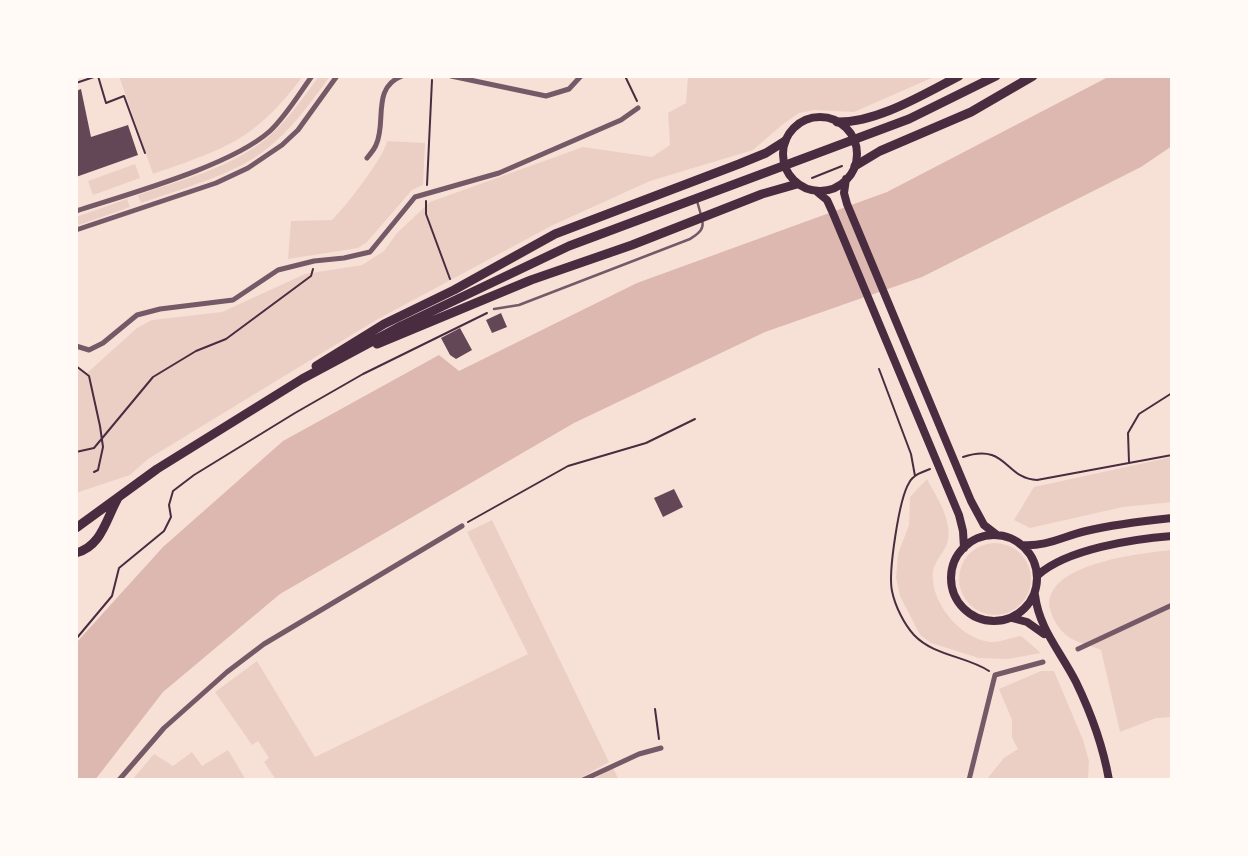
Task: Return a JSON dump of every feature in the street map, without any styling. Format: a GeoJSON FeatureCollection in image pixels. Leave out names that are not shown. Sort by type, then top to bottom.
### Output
{"type":"FeatureCollection","features":[{"type":"Feature","properties":{"kind":"highway"},"geometry":{"type":"LineString","coordinates":[[837,122],[860,120],[895,107],[960,76]]}},
{"type":"Feature","properties":{"kind":"highway"},"geometry":{"type":"LineString","coordinates":[[76,528],[157,469],[264,403],[392,330],[568,246],[909,118],[996,76]]}},
{"type":"Feature","properties":{"kind":"highway"},"geometry":{"type":"LineString","coordinates":[[855,166],[880,151],[971,112],[1033,76]]}},
{"type":"Feature","properties":{"kind":"highway"},"geometry":{"type":"LineString","coordinates":[[264,403],[326,359],[384,324],[454,290],[554,234],[739,164],[766,153],[785,141]]}},
{"type":"Feature","properties":{"kind":"highway"},"geometry":{"type":"LineString","coordinates":[[341,358],[531,280],[632,245],[762,194],[797,184]]}},
{"type":"Feature","properties":{"kind":"highway"},"geometry":{"type":"LineString","coordinates":[[76,552],[88,549],[97,542],[120,496]]}},
{"type":"Feature","properties":{"kind":"main road"},"geometry":{"type":"LineString","coordinates":[[816,191],[835,188],[846,180],[855,166],[857,156],[851,136],[837,122],[825,118],[807,120],[792,130],[785,141],[784,162],[788,173],[797,184],[816,191],[827,200],[955,507],[963,531],[964,548]]}},
{"type":"Feature","properties":{"kind":"main road"},"geometry":{"type":"LineString","coordinates":[[846,180],[844,193],[847,204],[971,501],[984,525],[997,535]]}},
{"type":"Feature","properties":{"kind":"main road"},"geometry":{"type":"LineString","coordinates":[[1022,545],[1041,545],[1084,531],[1131,522],[1172,518]]}},
{"type":"Feature","properties":{"kind":"main road"},"geometry":{"type":"LineString","coordinates":[[1035,594],[1024,610],[1012,618],[997,622],[982,620],[969,613],[958,603],[952,589],[951,574],[955,560],[964,548],[979,538],[997,535],[1010,538],[1022,545],[1033,558],[1038,575],[1035,594],[1038,614],[1048,637],[1086,702],[1099,739],[1109,780]]}},
{"type":"Feature","properties":{"kind":"main road"},"geometry":{"type":"LineString","coordinates":[[1038,575],[1057,561],[1076,555],[1140,538],[1172,536]]}},
{"type":"Feature","properties":{"kind":"main road"},"geometry":{"type":"LineString","coordinates":[[1012,618],[1032,624],[1048,637]]}},
{"type":"Feature","properties":{"kind":"street"},"geometry":{"type":"LineString","coordinates":[[76,212],[207,166],[242,149],[270,131],[312,76]]}},
{"type":"Feature","properties":{"kind":"street"},"geometry":{"type":"LineString","coordinates":[[76,230],[216,183],[248,168],[282,145],[298,130],[337,76]]}},
{"type":"Feature","properties":{"kind":"street"},"geometry":{"type":"LineString","coordinates":[[367,158],[377,144],[382,93],[395,79],[402,76]]}},
{"type":"Feature","properties":{"kind":"street"},"geometry":{"type":"LineString","coordinates":[[451,76],[546,96],[570,89],[582,76]]}},
{"type":"Feature","properties":{"kind":"street"},"geometry":{"type":"LineString","coordinates":[[76,346],[89,350],[103,343],[138,314],[160,309],[233,300],[278,270],[314,261],[344,258],[370,252],[415,197],[499,173],[621,120],[638,108]]}},
{"type":"Feature","properties":{"kind":"street"},"geometry":{"type":"LineString","coordinates":[[119,780],[164,728],[227,672],[264,644],[462,526]]}},
{"type":"Feature","properties":{"kind":"street"},"geometry":{"type":"LineString","coordinates":[[1078,649],[1172,605]]}},
{"type":"Feature","properties":{"kind":"street"},"geometry":{"type":"LineString","coordinates":[[969,780],[996,675],[1043,662]]}},
{"type":"Feature","properties":{"kind":"street"},"geometry":{"type":"LineString","coordinates":[[583,780],[639,754],[661,748]]}},
{"type":"Feature","properties":{"kind":"lane"},"geometry":{"type":"LineString","coordinates":[[494,309],[519,305],[690,238],[703,228],[696,198]]}},
{"type":"Feature","properties":{"kind":"path"},"geometry":{"type":"LineString","coordinates":[[76,83],[98,76],[106,103],[124,96],[145,153]]}},
{"type":"Feature","properties":{"kind":"path"},"geometry":{"type":"LineString","coordinates":[[625,76],[637,97],[638,108]]}},
{"type":"Feature","properties":{"kind":"path"},"geometry":{"type":"LineString","coordinates":[[426,186],[432,80]]}},
{"type":"Feature","properties":{"kind":"path"},"geometry":{"type":"LineString","coordinates":[[812,178],[842,166]]}},
{"type":"Feature","properties":{"kind":"path"},"geometry":{"type":"LineString","coordinates":[[426,199],[426,214],[454,290]]}},
{"type":"Feature","properties":{"kind":"path"},"geometry":{"type":"LineString","coordinates":[[76,452],[94,448],[153,377],[196,351],[226,339],[310,276],[313,269]]}},
{"type":"Feature","properties":{"kind":"path"},"geometry":{"type":"LineString","coordinates":[[76,639],[112,596],[119,568],[164,531],[171,517],[169,505],[173,491],[194,475],[363,374],[494,309]]}},
{"type":"Feature","properties":{"kind":"path"},"geometry":{"type":"LineString","coordinates":[[76,366],[89,376],[102,438],[102,458],[98,470],[94,472]]}},
{"type":"Feature","properties":{"kind":"path"},"geometry":{"type":"LineString","coordinates":[[879,369],[911,454],[915,476]]}},
{"type":"Feature","properties":{"kind":"path"},"geometry":{"type":"LineString","coordinates":[[1129,462],[1128,433],[1139,414],[1172,393]]}},
{"type":"Feature","properties":{"kind":"path"},"geometry":{"type":"LineString","coordinates":[[462,526],[568,466],[646,443],[695,419]]}},
{"type":"Feature","properties":{"kind":"path"},"geometry":{"type":"LineString","coordinates":[[655,710],[661,748]]}},
{"type":"Feature","properties":{"kind":"shaded area"},"geometry":{"type":"Polygon","coordinates":[[[119,76],[303,76],[286,98],[254,129],[220,149],[153,174],[119,76]]]}},
{"type":"Feature","properties":{"kind":"shaded area"},"geometry":{"type":"Polygon","coordinates":[[[319,76],[330,76],[290,128],[266,150],[238,167],[141,203],[138,195],[205,172],[253,148],[282,124],[319,76]]]}},
{"type":"Feature","properties":{"kind":"shaded area"},"geometry":{"type":"Polygon","coordinates":[[[688,76],[936,76],[854,112],[815,110],[799,113],[753,150],[650,181],[553,225],[378,319],[148,459],[130,475],[76,493],[76,365],[87,373],[137,328],[152,320],[222,312],[305,274],[362,265],[384,251],[397,233],[430,202],[583,147],[652,157],[670,145],[668,113],[686,103],[688,76]]]}},
{"type":"Feature","properties":{"kind":"shaded area"},"geometry":{"type":"Polygon","coordinates":[[[1110,76],[1172,76],[1172,146],[1141,167],[922,277],[765,332],[574,423],[280,594],[163,692],[95,780],[76,780],[76,643],[163,547],[283,441],[439,355],[459,371],[637,283],[887,192],[1110,76]]]}},
{"type":"Feature","properties":{"kind":"shaded area"},"geometry":{"type":"Polygon","coordinates":[[[387,141],[425,143],[423,185],[412,190],[367,242],[358,248],[288,259],[291,221],[332,220],[372,170],[387,141]]]}},
{"type":"Feature","properties":{"kind":"shaded area"},"geometry":{"type":"Polygon","coordinates":[[[135,164],[140,178],[93,195],[88,181],[135,164]]]}},
{"type":"Feature","properties":{"kind":"shaded area"},"geometry":{"type":"Polygon","coordinates":[[[127,199],[130,207],[76,226],[76,217],[127,199]]]}},
{"type":"Feature","properties":{"kind":"shaded area"},"geometry":{"type":"Polygon","coordinates":[[[1172,457],[1172,502],[1123,507],[1030,528],[1014,520],[1034,487],[1172,457]]]}},
{"type":"Feature","properties":{"kind":"shaded area"},"geometry":{"type":"Polygon","coordinates":[[[927,479],[942,508],[949,532],[947,544],[933,571],[936,595],[942,607],[960,628],[971,636],[983,641],[995,642],[1021,636],[1041,653],[1008,659],[979,658],[931,643],[920,635],[900,596],[896,578],[898,554],[909,525],[910,497],[927,479]]]}},
{"type":"Feature","properties":{"kind":"shaded area"},"geometry":{"type":"Polygon","coordinates":[[[492,520],[609,762],[577,780],[276,780],[264,762],[269,758],[258,741],[252,745],[215,692],[257,661],[315,757],[528,654],[467,532],[492,520]]]}},
{"type":"Feature","properties":{"kind":"shaded area"},"geometry":{"type":"Polygon","coordinates":[[[995,543],[1015,549],[1025,559],[1031,579],[1025,599],[1015,609],[995,615],[975,609],[965,599],[959,579],[965,559],[975,549],[995,543]]]}},
{"type":"Feature","properties":{"kind":"shaded area"},"geometry":{"type":"Polygon","coordinates":[[[1172,550],[1172,717],[1156,718],[1120,732],[1101,650],[1075,641],[1061,630],[1055,622],[1050,609],[1051,594],[1061,581],[1076,571],[1117,558],[1172,550]]]}},
{"type":"Feature","properties":{"kind":"shaded area"},"geometry":{"type":"Polygon","coordinates":[[[1041,671],[1054,671],[1083,740],[1089,761],[1088,777],[1085,780],[986,780],[1004,758],[1018,749],[1012,738],[1012,720],[999,689],[1041,671]]]}},
{"type":"Feature","properties":{"kind":"shaded area"},"geometry":{"type":"Polygon","coordinates":[[[228,750],[246,780],[132,780],[154,754],[173,766],[192,752],[202,766],[228,750]]]}},
{"type":"Feature","properties":{"kind":"shaded area"},"geometry":{"type":"Polygon","coordinates":[[[613,768],[619,780],[592,780],[613,768]]]}},
{"type":"Feature","properties":{"kind":"building"},"geometry":{"type":"Polygon","coordinates":[[[81,89],[91,137],[128,125],[138,155],[76,177],[76,91],[81,89]]]}},
{"type":"Feature","properties":{"kind":"building"},"geometry":{"type":"Polygon","coordinates":[[[501,313],[507,327],[492,333],[486,320],[501,313]]]}},
{"type":"Feature","properties":{"kind":"building"},"geometry":{"type":"Polygon","coordinates":[[[460,328],[472,350],[456,359],[450,355],[441,338],[460,328]]]}},
{"type":"Feature","properties":{"kind":"building"},"geometry":{"type":"Polygon","coordinates":[[[674,489],[683,507],[663,517],[654,498],[674,489]]]}}]}
